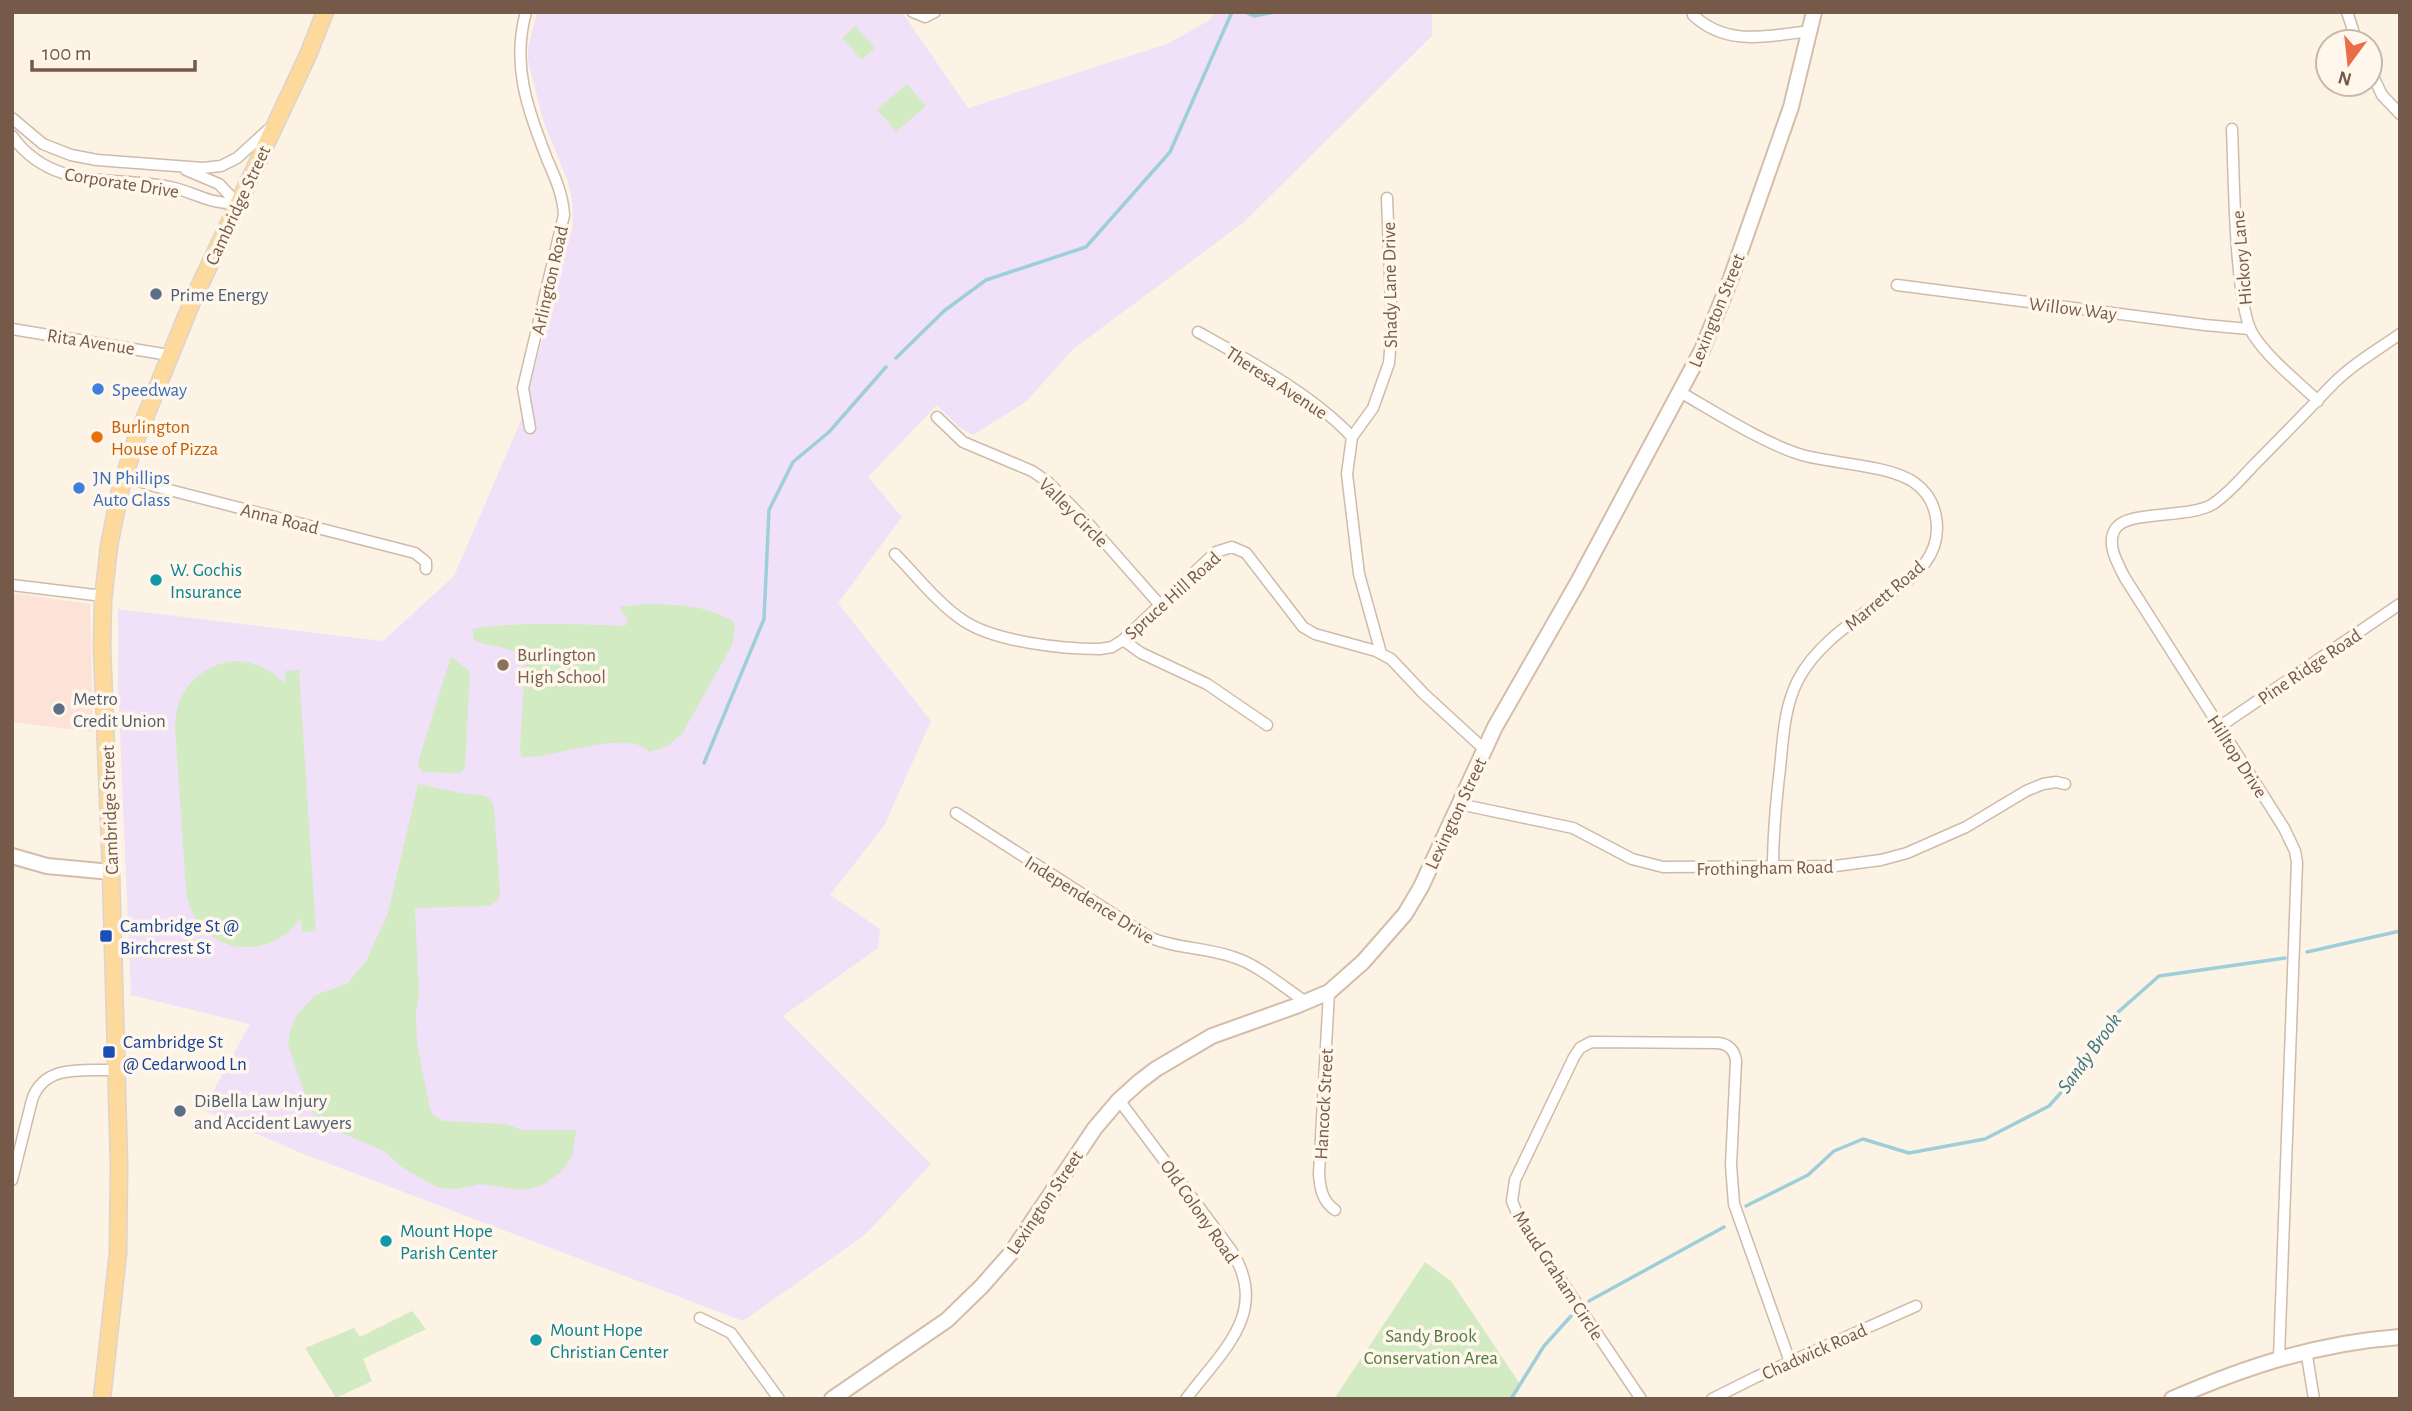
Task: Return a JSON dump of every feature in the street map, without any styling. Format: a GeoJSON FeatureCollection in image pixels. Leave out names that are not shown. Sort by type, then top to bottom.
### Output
{"type":"FeatureCollection","features":[{"type":"Feature","properties":{"kind":"main road","name":"Cambridge Street"},"geometry":{"type":"LineString","coordinates":[[102,1399],[118,1253],[117,1070],[102,648],[103,596],[111,534],[124,476],[144,415],[237,203],[308,55],[325,12]]}},
{"type":"Feature","properties":{"kind":"street","name":"Arlington Road"},"geometry":{"type":"LineString","coordinates":[[526,12],[520,42],[520,69],[530,112],[559,188],[565,215],[523,388],[530,428]]}},
{"type":"Feature","properties":{"kind":"street"},"geometry":{"type":"LineString","coordinates":[[913,12],[925,18],[935,12]]}},
{"type":"Feature","properties":{"kind":"street","name":"Lexington Street"},"geometry":{"type":"LineString","coordinates":[[833,1398],[947,1320],[982,1286],[1011,1253],[1082,1145],[1119,1100],[1156,1069],[1197,1044],[1329,992],[1363,962],[1405,914],[1421,887],[1484,749],[1702,350],[1731,278],[1797,89],[1814,12]]}},
{"type":"Feature","properties":{"kind":"street"},"geometry":{"type":"LineString","coordinates":[[1693,15],[1706,27],[1727,35],[1752,37],[1810,32]]}},
{"type":"Feature","properties":{"kind":"street"},"geometry":{"type":"LineString","coordinates":[[2384,97],[2400,114]]}},
{"type":"Feature","properties":{"kind":"street","name":"Corporate Drive"},"geometry":{"type":"LineString","coordinates":[[12,118],[36,140],[62,153],[97,160],[203,168],[221,166],[240,156],[275,124]]}},
{"type":"Feature","properties":{"kind":"street","name":"Hickory Lane"},"geometry":{"type":"LineString","coordinates":[[2232,129],[2238,254],[2241,289],[2249,329],[2266,350],[2318,401]]}},
{"type":"Feature","properties":{"kind":"street","name":"Corporate Drive"},"geometry":{"type":"LineString","coordinates":[[12,136],[37,160],[60,173],[84,179],[160,185],[180,189],[218,203],[237,203]]}},
{"type":"Feature","properties":{"kind":"street","name":"Corporate Drive"},"geometry":{"type":"LineString","coordinates":[[159,164],[189,171],[219,184],[237,203]]}},
{"type":"Feature","properties":{"kind":"street","name":"Shady Lane Drive"},"geometry":{"type":"LineString","coordinates":[[1381,653],[1359,574],[1347,474],[1352,437],[1373,408],[1389,363],[1392,327],[1387,198]]}},
{"type":"Feature","properties":{"kind":"street","name":"Willow Way"},"geometry":{"type":"LineString","coordinates":[[1897,285],[2249,329]]}},
{"type":"Feature","properties":{"kind":"street","name":"Rita Avenue"},"geometry":{"type":"LineString","coordinates":[[12,330],[169,355]]}},
{"type":"Feature","properties":{"kind":"street","name":"Theresa Avenue"},"geometry":{"type":"LineString","coordinates":[[1198,332],[1307,399],[1352,437]]}},
{"type":"Feature","properties":{"kind":"street","name":"Hilltop Drive"},"geometry":{"type":"LineString","coordinates":[[2279,1358],[2297,862],[2295,851],[2284,828],[2125,578],[2113,549],[2114,531],[2125,521],[2177,515],[2213,504],[2225,495],[2332,384],[2400,334]]}},
{"type":"Feature","properties":{"kind":"street","name":"Marrett Road"},"geometry":{"type":"LineString","coordinates":[[1680,391],[1766,439],[1800,454],[1878,470],[1913,481],[1925,491],[1933,503],[1936,517],[1933,549],[1925,564],[1909,580],[1829,642],[1811,659],[1797,681],[1784,725],[1773,825],[1773,868]]}},
{"type":"Feature","properties":{"kind":"street","name":"Valley Circle"},"geometry":{"type":"LineString","coordinates":[[937,417],[964,442],[1032,471],[1048,482],[1160,605]]}},
{"type":"Feature","properties":{"kind":"street","name":"Anna Road"},"geometry":{"type":"LineString","coordinates":[[124,476],[415,553],[426,562],[426,569]]}},
{"type":"Feature","properties":{"kind":"street","name":"Spruce Hill Road"},"geometry":{"type":"LineString","coordinates":[[895,554],[956,615],[970,625],[996,636],[1092,649],[1107,648],[1123,640],[1216,552],[1236,548],[1250,558],[1303,627],[1315,634],[1381,653],[1391,659],[1424,694],[1484,749]]}},
{"type":"Feature","properties":{"kind":"street"},"geometry":{"type":"LineString","coordinates":[[12,584],[103,596]]}},
{"type":"Feature","properties":{"kind":"street","name":"Pine Ridge Road"},"geometry":{"type":"LineString","coordinates":[[2219,727],[2400,604]]}},
{"type":"Feature","properties":{"kind":"street"},"geometry":{"type":"LineString","coordinates":[[1123,640],[1141,653],[1207,684],[1267,725]]}},
{"type":"Feature","properties":{"kind":"street","name":"Frothingham Road"},"geometry":{"type":"LineString","coordinates":[[1459,804],[1573,828],[1646,864],[1663,867],[1773,868],[1857,864],[1907,853],[1966,827],[2026,791],[2043,784],[2065,784]]}},
{"type":"Feature","properties":{"kind":"street","name":"Independence Drive"},"geometry":{"type":"LineString","coordinates":[[956,813],[1149,937],[1167,944],[1240,959],[1306,1002]]}},
{"type":"Feature","properties":{"kind":"street"},"geometry":{"type":"LineString","coordinates":[[12,856],[47,866],[111,872]]}},
{"type":"Feature","properties":{"kind":"street","name":"Hancock Street"},"geometry":{"type":"LineString","coordinates":[[1329,992],[1319,1174],[1324,1198],[1335,1210]]}},
{"type":"Feature","properties":{"kind":"street","name":"Maud Graham Circle"},"geometry":{"type":"LineString","coordinates":[[1642,1399],[1519,1218],[1512,1198],[1514,1180],[1573,1057],[1582,1046],[1594,1041],[1718,1042],[1733,1051],[1736,1061],[1732,1197],[1740,1227],[1790,1362]]}},
{"type":"Feature","properties":{"kind":"street"},"geometry":{"type":"LineString","coordinates":[[12,1180],[34,1092],[45,1078],[52,1074],[117,1070]]}},
{"type":"Feature","properties":{"kind":"street","name":"Old Colony Road"},"geometry":{"type":"LineString","coordinates":[[1119,1100],[1231,1250],[1246,1286],[1244,1318],[1186,1399]]}},
{"type":"Feature","properties":{"kind":"street","name":"Chadwick Road"},"geometry":{"type":"LineString","coordinates":[[1712,1399],[1916,1306]]}},
{"type":"Feature","properties":{"kind":"street"},"geometry":{"type":"LineString","coordinates":[[700,1318],[731,1333],[779,1399]]}},
{"type":"Feature","properties":{"kind":"street"},"geometry":{"type":"LineString","coordinates":[[2172,1399],[2306,1350],[2400,1337]]}},
{"type":"Feature","properties":{"kind":"street"},"geometry":{"type":"LineString","coordinates":[[2306,1350],[2314,1399]]}},
{"type":"Feature","properties":{"kind":"shaded area","name":"Burlington High School"},"geometry":{"type":"Polygon","coordinates":[[[537,12],[902,12],[968,108],[1167,44],[1208,21],[1216,12],[1432,12],[1432,36],[1244,222],[1072,350],[1027,401],[973,435],[960,428],[937,405],[868,477],[902,517],[838,603],[931,721],[884,826],[830,895],[880,929],[878,948],[783,1016],[931,1164],[865,1235],[743,1321],[296,1151],[203,1110],[250,1024],[131,995],[118,685],[118,609],[383,641],[454,576],[522,418],[524,397],[534,370],[573,224],[568,182],[543,120],[528,60],[528,48],[537,12]]]}},
{"type":"Feature","properties":{"kind":"shaded area"},"geometry":{"type":"Polygon","coordinates":[[[12,593],[90,604],[93,732],[12,722],[12,593]]]}},
{"type":"Feature","properties":{"kind":"green space"},"geometry":{"type":"Polygon","coordinates":[[[855,26],[875,48],[862,60],[842,38],[855,26]]]}},
{"type":"Feature","properties":{"kind":"green space"},"geometry":{"type":"Polygon","coordinates":[[[907,84],[926,106],[896,132],[877,109],[907,84]]]}},
{"type":"Feature","properties":{"kind":"green space"},"geometry":{"type":"Polygon","coordinates":[[[644,604],[702,609],[734,622],[732,645],[682,734],[666,747],[649,752],[639,745],[625,743],[522,757],[520,748],[525,665],[522,658],[511,650],[474,640],[472,629],[529,624],[625,626],[628,619],[619,607],[644,604]]]}},
{"type":"Feature","properties":{"kind":"green space"},"geometry":{"type":"Polygon","coordinates":[[[451,656],[470,672],[465,767],[460,773],[422,772],[418,765],[419,759],[451,656]]]}},
{"type":"Feature","properties":{"kind":"green space"},"geometry":{"type":"Polygon","coordinates":[[[233,661],[248,662],[261,667],[285,684],[285,671],[299,670],[316,931],[302,932],[301,918],[286,934],[269,943],[251,947],[233,946],[216,939],[202,927],[191,911],[186,890],[175,727],[179,703],[191,683],[209,668],[233,661]]]}},
{"type":"Feature","properties":{"kind":"green space"},"geometry":{"type":"Polygon","coordinates":[[[418,784],[490,799],[494,806],[500,893],[497,901],[489,906],[415,908],[419,996],[416,1013],[417,1043],[430,1108],[433,1115],[443,1121],[506,1124],[522,1130],[576,1130],[572,1157],[560,1173],[541,1186],[523,1190],[480,1184],[457,1189],[439,1188],[402,1167],[384,1151],[325,1126],[310,1109],[288,1045],[296,1016],[315,995],[347,984],[366,961],[388,913],[418,784]]]}},
{"type":"Feature","properties":{"kind":"green space","name":"Sandy Brook Conservation Area"},"geometry":{"type":"Polygon","coordinates":[[[1425,1262],[1451,1281],[1520,1384],[1511,1399],[1334,1399],[1425,1262]]]}},
{"type":"Feature","properties":{"kind":"green space"},"geometry":{"type":"Polygon","coordinates":[[[412,1311],[426,1329],[363,1359],[372,1381],[336,1398],[305,1348],[354,1328],[360,1337],[412,1311]]]}},
{"type":"Feature","properties":{"kind":"waterway"},"geometry":{"type":"LineString","coordinates":[[896,358],[944,311],[986,280],[1086,247],[1170,152],[1232,12]]}},
{"type":"Feature","properties":{"kind":"waterway"},"geometry":{"type":"LineString","coordinates":[[1245,12],[1254,16],[1274,12]]}},
{"type":"Feature","properties":{"kind":"waterway"},"geometry":{"type":"LineString","coordinates":[[704,763],[764,619],[769,510],[793,462],[829,432],[886,367]]}},
{"type":"Feature","properties":{"kind":"waterway","name":"Sandy Brook"},"geometry":{"type":"LineString","coordinates":[[2307,952],[2400,931]]}},
{"type":"Feature","properties":{"kind":"waterway","name":"Sandy Brook"},"geometry":{"type":"LineString","coordinates":[[1746,1206],[1808,1175],[1834,1151],[1863,1139],[1909,1153],[1985,1139],[2049,1106],[2091,1059],[2108,1021],[2159,976],[2285,958]]}},
{"type":"Feature","properties":{"kind":"waterway","name":"Sandy Brook"},"geometry":{"type":"LineString","coordinates":[[1589,1301],[1724,1227]]}},
{"type":"Feature","properties":{"kind":"waterway","name":"Sandy Brook"},"geometry":{"type":"LineString","coordinates":[[1511,1399],[1544,1346],[1571,1316]]}},
{"type":"Feature","properties":{"kind":"place","name":"Prime Energy"},"geometry":{"type":"Point","coordinates":[156,294]}},
{"type":"Feature","properties":{"kind":"place","name":"Speedway"},"geometry":{"type":"Point","coordinates":[98,389]}},
{"type":"Feature","properties":{"kind":"place","name":"Burlington House of Pizza"},"geometry":{"type":"Point","coordinates":[97,437]}},
{"type":"Feature","properties":{"kind":"place","name":"JN Phillips Auto Glass"},"geometry":{"type":"Point","coordinates":[79,488]}},
{"type":"Feature","properties":{"kind":"place","name":"W. Gochis Insurance"},"geometry":{"type":"Point","coordinates":[156,580]}},
{"type":"Feature","properties":{"kind":"place","name":"Burlington High School"},"geometry":{"type":"Point","coordinates":[503,665]}},
{"type":"Feature","properties":{"kind":"place","name":"Metro Credit Union"},"geometry":{"type":"Point","coordinates":[59,709]}},
{"type":"Feature","properties":{"kind":"place","name":"Cambridge St @ Birchcrest St"},"geometry":{"type":"Point","coordinates":[106,936]}},
{"type":"Feature","properties":{"kind":"place","name":"Cambridge St @ Cedarwood Ln"},"geometry":{"type":"Point","coordinates":[109,1052]}},
{"type":"Feature","properties":{"kind":"place","name":"DiBella Law Injury and Accident Lawyers"},"geometry":{"type":"Point","coordinates":[180,1111]}},
{"type":"Feature","properties":{"kind":"place","name":"Mount Hope Parish Center"},"geometry":{"type":"Point","coordinates":[386,1241]}},
{"type":"Feature","properties":{"kind":"place","name":"Mount Hope Christian Center"},"geometry":{"type":"Point","coordinates":[536,1340]}}]}
